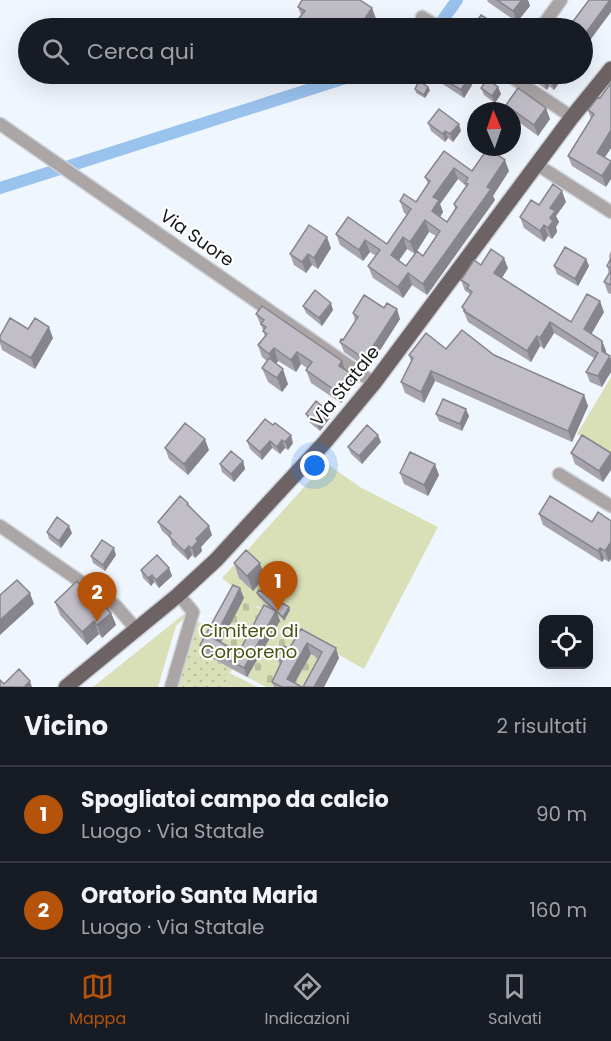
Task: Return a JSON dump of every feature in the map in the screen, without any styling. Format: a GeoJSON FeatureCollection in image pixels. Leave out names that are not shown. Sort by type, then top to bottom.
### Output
{"type":"FeatureCollection","features":[{"type":"Feature","properties":{"kind":"main road","name":"Via Statale"},"geometry":{"type":"LineString","coordinates":[[66,687],[179,595],[216,560],[325,442],[374,382],[536,164],[611,69]]}},
{"type":"Feature","properties":{"kind":"street"},"geometry":{"type":"LineString","coordinates":[[548,18],[561,0]]}},
{"type":"Feature","properties":{"kind":"street"},"geometry":{"type":"LineString","coordinates":[[523,84],[572,117]]}},
{"type":"Feature","properties":{"kind":"street","name":"Via Suore"},"geometry":{"type":"LineString","coordinates":[[0,124],[374,382]]}},
{"type":"Feature","properties":{"kind":"street"},"geometry":{"type":"LineString","coordinates":[[536,164],[611,212]]}},
{"type":"Feature","properties":{"kind":"street"},"geometry":{"type":"LineString","coordinates":[[559,474],[611,506]]}},
{"type":"Feature","properties":{"kind":"street"},"geometry":{"type":"LineString","coordinates":[[0,526],[116,606],[137,630]]}},
{"type":"Feature","properties":{"kind":"street"},"geometry":{"type":"LineString","coordinates":[[171,687],[193,612],[179,595]]}},
{"type":"Feature","properties":{"kind":"green space"},"geometry":{"type":"Polygon","coordinates":[[[611,377],[611,453],[577,434],[611,377]]]}},
{"type":"Feature","properties":{"kind":"green space"},"geometry":{"type":"Polygon","coordinates":[[[326,463],[360,487],[438,527],[364,669],[274,618],[275,615],[257,606],[255,608],[235,597],[239,592],[222,578],[326,463]]]}},
{"type":"Feature","properties":{"kind":"green space","name":"Cimitero di Corporeno"},"geometry":{"type":"Polygon","coordinates":[[[235,597],[275,616],[339,658],[324,687],[266,687],[204,654],[235,597]]]}},
{"type":"Feature","properties":{"kind":"green space"},"geometry":{"type":"Polygon","coordinates":[[[184,614],[186,616],[176,626],[158,687],[93,687],[184,614]]]}},
{"type":"Feature","properties":{"kind":"green space"},"geometry":{"type":"Polygon","coordinates":[[[191,619],[217,630],[204,654],[232,669],[223,687],[171,687],[191,619]]]}},
{"type":"Feature","properties":{"kind":"green space"},"geometry":{"type":"Polygon","coordinates":[[[230,673],[257,687],[223,687],[230,673]]]}},
{"type":"Feature","properties":{"kind":"building"},"geometry":{"type":"Polygon","coordinates":[[[302,0],[360,0],[372,8],[365,18],[299,18],[305,11],[298,7],[302,0]]]}},
{"type":"Feature","properties":{"kind":"building"},"geometry":{"type":"Polygon","coordinates":[[[497,0],[522,0],[513,11],[497,0]]]}},
{"type":"Feature","properties":{"kind":"building"},"geometry":{"type":"Polygon","coordinates":[[[589,0],[610,0],[593,23],[593,18],[576,18],[589,0]]]}},
{"type":"Feature","properties":{"kind":"building"},"geometry":{"type":"Polygon","coordinates":[[[611,83],[611,130],[597,153],[611,162],[602,176],[568,156],[594,114],[588,110],[611,83]]]}},
{"type":"Feature","properties":{"kind":"building"},"geometry":{"type":"Polygon","coordinates":[[[418,84],[428,87],[424,95],[415,89],[418,84]]]}},
{"type":"Feature","properties":{"kind":"building"},"geometry":{"type":"Polygon","coordinates":[[[451,84],[465,84],[461,90],[451,84]]]}},
{"type":"Feature","properties":{"kind":"building"},"geometry":{"type":"Polygon","coordinates":[[[484,84],[494,84],[498,87],[492,96],[481,88],[484,84]]]}},
{"type":"Feature","properties":{"kind":"building"},"geometry":{"type":"Polygon","coordinates":[[[518,88],[546,108],[534,125],[521,116],[521,102],[508,102],[518,88]]]}},
{"type":"Feature","properties":{"kind":"building"},"geometry":{"type":"Polygon","coordinates":[[[439,109],[459,124],[450,134],[445,131],[443,134],[428,123],[439,109]]]}},
{"type":"Feature","properties":{"kind":"building"},"geometry":{"type":"Polygon","coordinates":[[[444,151],[472,171],[482,156],[499,156],[505,160],[487,187],[491,189],[423,284],[408,273],[398,287],[368,266],[380,250],[365,240],[359,250],[336,234],[348,217],[387,244],[411,209],[400,201],[404,194],[416,202],[430,181],[425,177],[444,151]],[[454,168],[433,197],[439,200],[432,211],[447,222],[457,207],[454,204],[468,184],[465,183],[468,178],[454,168]],[[425,220],[410,242],[403,237],[391,255],[406,266],[417,251],[423,256],[440,231],[425,220]]]}},
{"type":"Feature","properties":{"kind":"building"},"geometry":{"type":"Polygon","coordinates":[[[553,184],[562,191],[550,208],[555,211],[550,218],[553,221],[548,228],[544,225],[540,231],[520,217],[531,200],[539,205],[553,184]]]}},
{"type":"Feature","properties":{"kind":"building"},"geometry":{"type":"Polygon","coordinates":[[[309,225],[327,237],[314,258],[308,254],[302,262],[290,254],[309,225]]]}},
{"type":"Feature","properties":{"kind":"building"},"geometry":{"type":"Polygon","coordinates":[[[565,247],[586,259],[575,279],[554,266],[565,247]]]}},
{"type":"Feature","properties":{"kind":"building"},"geometry":{"type":"Polygon","coordinates":[[[491,249],[504,258],[494,273],[571,322],[587,294],[600,301],[584,329],[602,341],[602,351],[610,356],[598,376],[586,372],[598,353],[550,322],[540,338],[537,336],[527,351],[464,311],[462,307],[472,292],[467,288],[469,285],[461,280],[474,260],[481,265],[491,249]]]}},
{"type":"Feature","properties":{"kind":"building"},"geometry":{"type":"Polygon","coordinates":[[[611,270],[611,285],[604,282],[611,270]]]}},
{"type":"Feature","properties":{"kind":"building"},"geometry":{"type":"Polygon","coordinates":[[[315,290],[331,303],[319,318],[303,306],[315,290]]]}},
{"type":"Feature","properties":{"kind":"building"},"geometry":{"type":"Polygon","coordinates":[[[364,295],[384,308],[387,303],[397,309],[365,359],[340,342],[358,317],[353,313],[364,295]]]}},
{"type":"Feature","properties":{"kind":"building"},"geometry":{"type":"Polygon","coordinates":[[[262,306],[342,361],[339,366],[349,372],[336,391],[306,370],[312,362],[297,352],[291,360],[274,348],[269,354],[258,345],[267,334],[263,331],[266,327],[261,324],[264,320],[256,314],[262,306]]]}},
{"type":"Feature","properties":{"kind":"building"},"geometry":{"type":"Polygon","coordinates":[[[10,318],[28,329],[35,318],[49,327],[31,358],[0,340],[10,318]]]}},
{"type":"Feature","properties":{"kind":"building"},"geometry":{"type":"Polygon","coordinates":[[[462,330],[494,355],[584,395],[568,431],[431,371],[421,392],[401,382],[413,358],[409,355],[426,333],[446,349],[462,330]]]}},
{"type":"Feature","properties":{"kind":"building"},"geometry":{"type":"Polygon","coordinates":[[[269,358],[283,369],[277,378],[262,368],[269,358]]]}},
{"type":"Feature","properties":{"kind":"building"},"geometry":{"type":"Polygon","coordinates":[[[443,399],[466,409],[460,424],[436,414],[443,399]]]}},
{"type":"Feature","properties":{"kind":"building"},"geometry":{"type":"Polygon","coordinates":[[[316,401],[327,410],[317,423],[306,414],[316,401]]]}},
{"type":"Feature","properties":{"kind":"building"},"geometry":{"type":"Polygon","coordinates":[[[265,419],[273,425],[275,423],[291,435],[285,442],[282,440],[277,447],[270,441],[260,452],[247,441],[265,419]]]}},
{"type":"Feature","properties":{"kind":"building"},"geometry":{"type":"Polygon","coordinates":[[[185,423],[205,439],[184,464],[165,448],[185,423]]]}},
{"type":"Feature","properties":{"kind":"building"},"geometry":{"type":"Polygon","coordinates":[[[367,425],[378,435],[359,456],[348,447],[367,425]]]}},
{"type":"Feature","properties":{"kind":"building"},"geometry":{"type":"Polygon","coordinates":[[[582,435],[611,453],[599,471],[571,453],[582,435]]]}},
{"type":"Feature","properties":{"kind":"building"},"geometry":{"type":"Polygon","coordinates":[[[231,451],[243,461],[231,474],[220,464],[231,451]]]}},
{"type":"Feature","properties":{"kind":"building"},"geometry":{"type":"Polygon","coordinates":[[[410,452],[435,464],[424,485],[400,473],[410,452]]]}},
{"type":"Feature","properties":{"kind":"building"},"geometry":{"type":"Polygon","coordinates":[[[180,496],[209,526],[196,539],[198,541],[192,548],[189,546],[184,551],[169,536],[171,533],[158,522],[180,496]]]}},
{"type":"Feature","properties":{"kind":"building"},"geometry":{"type":"Polygon","coordinates":[[[550,496],[592,522],[598,512],[611,521],[611,542],[605,551],[600,548],[598,551],[539,514],[550,496]]]}},
{"type":"Feature","properties":{"kind":"building"},"geometry":{"type":"Polygon","coordinates":[[[57,517],[69,526],[59,541],[47,532],[57,517]]]}},
{"type":"Feature","properties":{"kind":"building"},"geometry":{"type":"Polygon","coordinates":[[[102,540],[114,548],[103,565],[91,556],[102,540]]]}},
{"type":"Feature","properties":{"kind":"building"},"geometry":{"type":"Polygon","coordinates":[[[246,550],[260,563],[247,576],[234,563],[246,550]]]}},
{"type":"Feature","properties":{"kind":"building"},"geometry":{"type":"Polygon","coordinates":[[[157,555],[169,568],[156,580],[152,575],[148,578],[141,570],[157,555]]]}},
{"type":"Feature","properties":{"kind":"building"},"geometry":{"type":"Polygon","coordinates":[[[17,580],[30,593],[0,620],[0,595],[17,580]]]}},
{"type":"Feature","properties":{"kind":"building"},"geometry":{"type":"Polygon","coordinates":[[[77,581],[90,596],[93,593],[111,613],[97,625],[94,621],[82,632],[55,602],[77,581]]]}},
{"type":"Feature","properties":{"kind":"building"},"geometry":{"type":"Polygon","coordinates":[[[233,585],[240,588],[214,639],[239,652],[264,605],[276,611],[244,668],[200,645],[233,585]]]}},
{"type":"Feature","properties":{"kind":"building"},"geometry":{"type":"Polygon","coordinates":[[[259,590],[289,607],[283,617],[257,593],[259,590]]]}},
{"type":"Feature","properties":{"kind":"building"},"geometry":{"type":"Polygon","coordinates":[[[301,629],[336,648],[314,687],[303,687],[322,652],[307,643],[287,679],[302,687],[282,687],[272,682],[282,661],[277,658],[284,646],[289,649],[301,629]]]}},
{"type":"Feature","properties":{"kind":"building"},"geometry":{"type":"Polygon","coordinates":[[[19,669],[30,681],[24,687],[0,687],[0,680],[4,684],[19,669]]]}},
{"type":"Feature","properties":{"kind":"waterway"},"geometry":{"type":"LineString","coordinates":[[444,18],[457,0]]}},
{"type":"Feature","properties":{"kind":"waterway"},"geometry":{"type":"LineString","coordinates":[[0,188],[327,84]]}},
{"type":"Feature","properties":{"kind":"place","name":"Spogliatoi campo da calcio"},"geometry":{"type":"Point","coordinates":[278,611]}},
{"type":"Feature","properties":{"kind":"place","name":"Oratorio Santa Maria"},"geometry":{"type":"Point","coordinates":[97,622]}}]}
